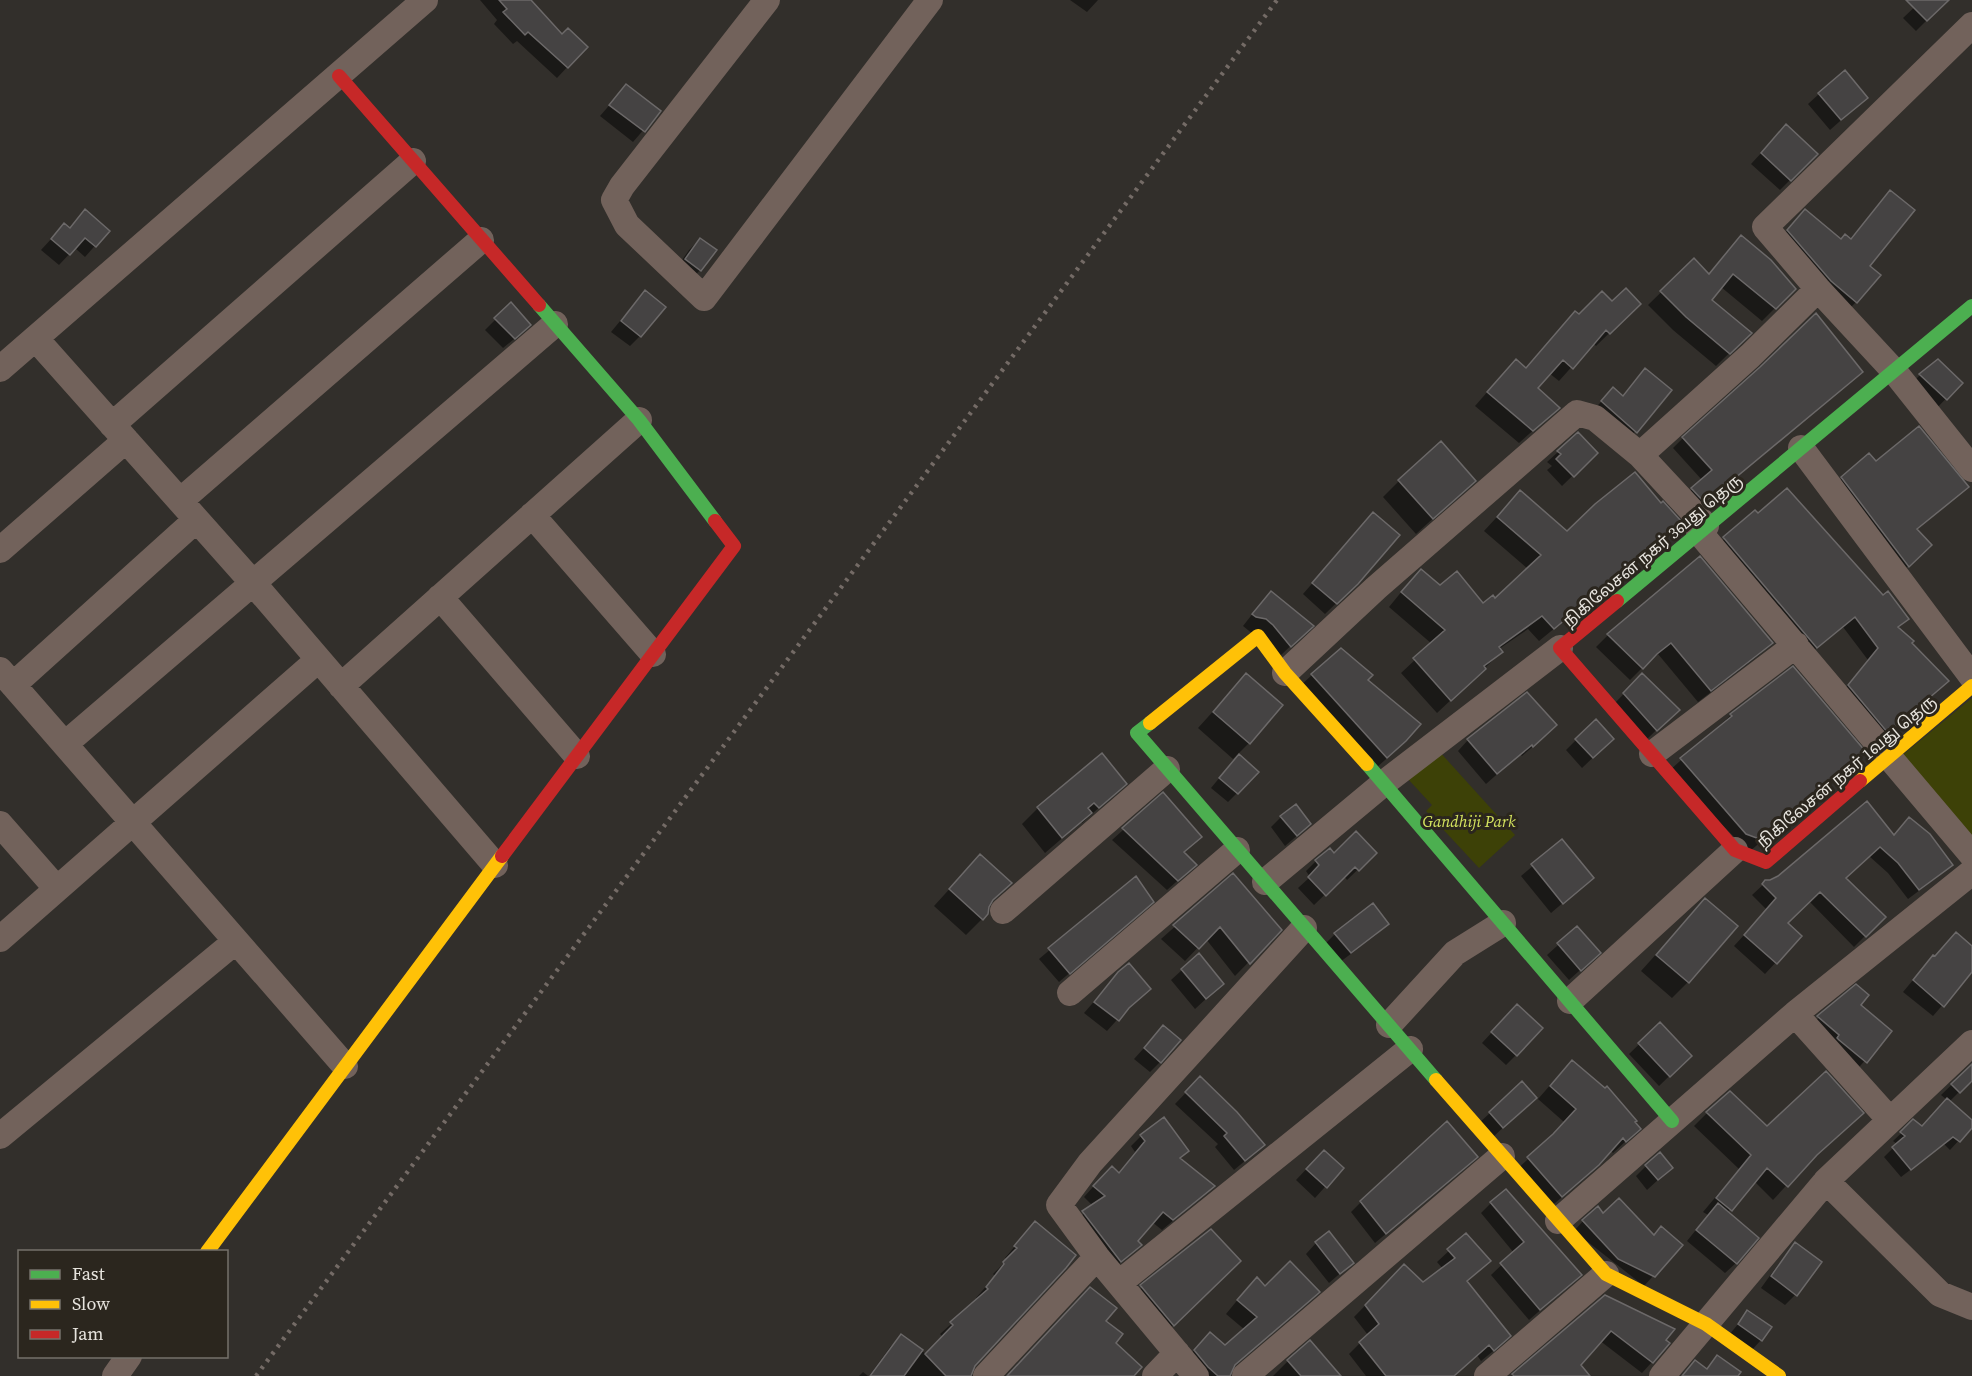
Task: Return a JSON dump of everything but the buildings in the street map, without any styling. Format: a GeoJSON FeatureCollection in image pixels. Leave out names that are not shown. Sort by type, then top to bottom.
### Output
{"type":"FeatureCollection","features":[{"type":"Feature","properties":{"kind":"street"},"geometry":{"type":"LineString","coordinates":[[0,369],[425,0]]}},
{"type":"Feature","properties":{"kind":"street"},"geometry":{"type":"LineString","coordinates":[[767,0],[622,186],[614,200],[627,225],[704,298],[930,0]]}},
{"type":"Feature","properties":{"kind":"street"},"geometry":{"type":"LineString","coordinates":[[1972,25],[1765,227],[1818,289],[1894,371],[1972,469]]}},
{"type":"Feature","properties":{"kind":"street"},"geometry":{"type":"LineString","coordinates":[[208,1250],[734,546],[639,420],[339,76]]}},
{"type":"Feature","properties":{"kind":"street"},"geometry":{"type":"LineString","coordinates":[[0,550],[119,433],[413,161]]}},
{"type":"Feature","properties":{"kind":"street"},"geometry":{"type":"LineString","coordinates":[[345,1066],[7,677],[481,240]]}},
{"type":"Feature","properties":{"kind":"street"},"geometry":{"type":"LineString","coordinates":[[1640,456],[1750,356],[1818,289]]}},
{"type":"Feature","properties":{"kind":"street","name":"நிகிலேசன் நகர் 3வது தெரு"},"geometry":{"type":"LineString","coordinates":[[1735,850],[1560,648],[1972,306]]}},
{"type":"Feature","properties":{"kind":"street"},"geometry":{"type":"LineString","coordinates":[[65,744],[555,324]]}},
{"type":"Feature","properties":{"kind":"street"},"geometry":{"type":"LineString","coordinates":[[36,339],[253,583],[495,865]]}},
{"type":"Feature","properties":{"kind":"street"},"geometry":{"type":"LineString","coordinates":[[1286,673],[1376,588],[1577,413],[1595,418],[1640,456],[1972,855]]}},
{"type":"Feature","properties":{"kind":"street"},"geometry":{"type":"LineString","coordinates":[[341,686],[639,420]]}},
{"type":"Feature","properties":{"kind":"street"},"geometry":{"type":"LineString","coordinates":[[1801,448],[1972,677]]}},
{"type":"Feature","properties":{"kind":"street"},"geometry":{"type":"LineString","coordinates":[[532,515],[653,654]]}},
{"type":"Feature","properties":{"kind":"street"},"geometry":{"type":"LineString","coordinates":[[440,597],[577,756]]}},
{"type":"Feature","properties":{"kind":"street"},"geometry":{"type":"LineString","coordinates":[[1672,1121],[1384,783],[1286,673],[1258,636],[1137,733],[1606,1274],[1706,1324],[1779,1376]]}},
{"type":"Feature","properties":{"kind":"street"},"geometry":{"type":"LineString","coordinates":[[1652,754],[1796,645]]}},
{"type":"Feature","properties":{"kind":"street"},"geometry":{"type":"LineString","coordinates":[[1265,882],[1384,783],[1560,648]]}},
{"type":"Feature","properties":{"kind":"street"},"geometry":{"type":"LineString","coordinates":[[0,939],[318,660]]}},
{"type":"Feature","properties":{"kind":"street","name":"நிகிலேசன் நகர் 1வது தெரு"},"geometry":{"type":"LineString","coordinates":[[1735,850],[1766,862],[1972,686]]}},
{"type":"Feature","properties":{"kind":"street"},"geometry":{"type":"LineString","coordinates":[[1003,911],[1167,769]]}},
{"type":"Feature","properties":{"kind":"street"},"geometry":{"type":"LineString","coordinates":[[0,824],[57,889]]}},
{"type":"Feature","properties":{"kind":"street"},"geometry":{"type":"LineString","coordinates":[[1070,993],[1237,850]]}},
{"type":"Feature","properties":{"kind":"street"},"geometry":{"type":"LineString","coordinates":[[1570,1001],[1735,850]]}},
{"type":"Feature","properties":{"kind":"street"},"geometry":{"type":"LineString","coordinates":[[1558,1221],[1795,1014],[1972,872]]}},
{"type":"Feature","properties":{"kind":"street"},"geometry":{"type":"LineString","coordinates":[[1389,1025],[1455,953],[1503,923]]}},
{"type":"Feature","properties":{"kind":"street"},"geometry":{"type":"LineString","coordinates":[[1196,1376],[1097,1257],[1059,1205],[1090,1163],[1304,928]]}},
{"type":"Feature","properties":{"kind":"street"},"geometry":{"type":"LineString","coordinates":[[0,1136],[236,941]]}},
{"type":"Feature","properties":{"kind":"street"},"geometry":{"type":"LineString","coordinates":[[1795,1014],[1890,1120]]}},
{"type":"Feature","properties":{"kind":"street"},"geometry":{"type":"LineString","coordinates":[[1662,1376],[1826,1181],[1972,1043]]}},
{"type":"Feature","properties":{"kind":"street"},"geometry":{"type":"LineString","coordinates":[[1119,1283],[1410,1049]]}},
{"type":"Feature","properties":{"kind":"street"},"geometry":{"type":"LineString","coordinates":[[1245,1376],[1502,1156]]}},
{"type":"Feature","properties":{"kind":"street"},"geometry":{"type":"LineString","coordinates":[[1826,1181],[1940,1294],[1972,1307]]}},
{"type":"Feature","properties":{"kind":"street"},"geometry":{"type":"LineString","coordinates":[[986,1376],[1097,1257]]}},
{"type":"Feature","properties":{"kind":"street"},"geometry":{"type":"LineString","coordinates":[[1487,1376],[1606,1274]]}},
{"type":"Feature","properties":{"kind":"street"},"geometry":{"type":"LineString","coordinates":[[1155,1376],[1177,1353]]}},
{"type":"Feature","properties":{"kind":"street"},"geometry":{"type":"LineString","coordinates":[[115,1376],[128,1358]]}},
{"type":"Feature","properties":{"kind":"green space"},"geometry":{"type":"Polygon","coordinates":[[[1972,698],[1972,847],[1899,758],[1972,698]]]}},
{"type":"Feature","properties":{"kind":"green space","name":"Gandhiji Park"},"geometry":{"type":"Polygon","coordinates":[[[1438,750],[1515,835],[1479,868],[1426,811],[1432,805],[1407,778],[1438,750]]]}},
{"type":"Feature","properties":{"kind":"railway"},"geometry":{"type":"LineString","coordinates":[[256,1376],[1277,0]]}},
{"type":"Feature","properties":{"kind":"traffic: fast"},"geometry":{"type":"LineString","coordinates":[[539,305],[639,420],[715,521]]}},
{"type":"Feature","properties":{"kind":"traffic: fast"},"geometry":{"type":"LineString","coordinates":[[1617,601],[1972,306]]}},
{"type":"Feature","properties":{"kind":"traffic: fast"},"geometry":{"type":"LineString","coordinates":[[1150,723],[1137,733],[1436,1080]]}},
{"type":"Feature","properties":{"kind":"traffic: fast"},"geometry":{"type":"LineString","coordinates":[[1367,764],[1672,1121]]}},
{"type":"Feature","properties":{"kind":"traffic: slow"},"geometry":{"type":"LineString","coordinates":[[1150,723],[1258,636],[1285,673],[1367,764]]}},
{"type":"Feature","properties":{"kind":"traffic: slow"},"geometry":{"type":"LineString","coordinates":[[1860,781],[1972,686]]}},
{"type":"Feature","properties":{"kind":"traffic: slow"},"geometry":{"type":"LineString","coordinates":[[208,1250],[502,856]]}},
{"type":"Feature","properties":{"kind":"traffic: slow"},"geometry":{"type":"LineString","coordinates":[[1436,1080],[1606,1274],[1706,1324],[1779,1376]]}},
{"type":"Feature","properties":{"kind":"traffic: jam"},"geometry":{"type":"LineString","coordinates":[[339,76],[539,305]]}},
{"type":"Feature","properties":{"kind":"traffic: jam"},"geometry":{"type":"LineString","coordinates":[[502,856],[734,546],[715,521]]}},
{"type":"Feature","properties":{"kind":"traffic: jam"},"geometry":{"type":"LineString","coordinates":[[1617,601],[1560,648],[1735,850],[1766,862],[1860,781]]}}]}
